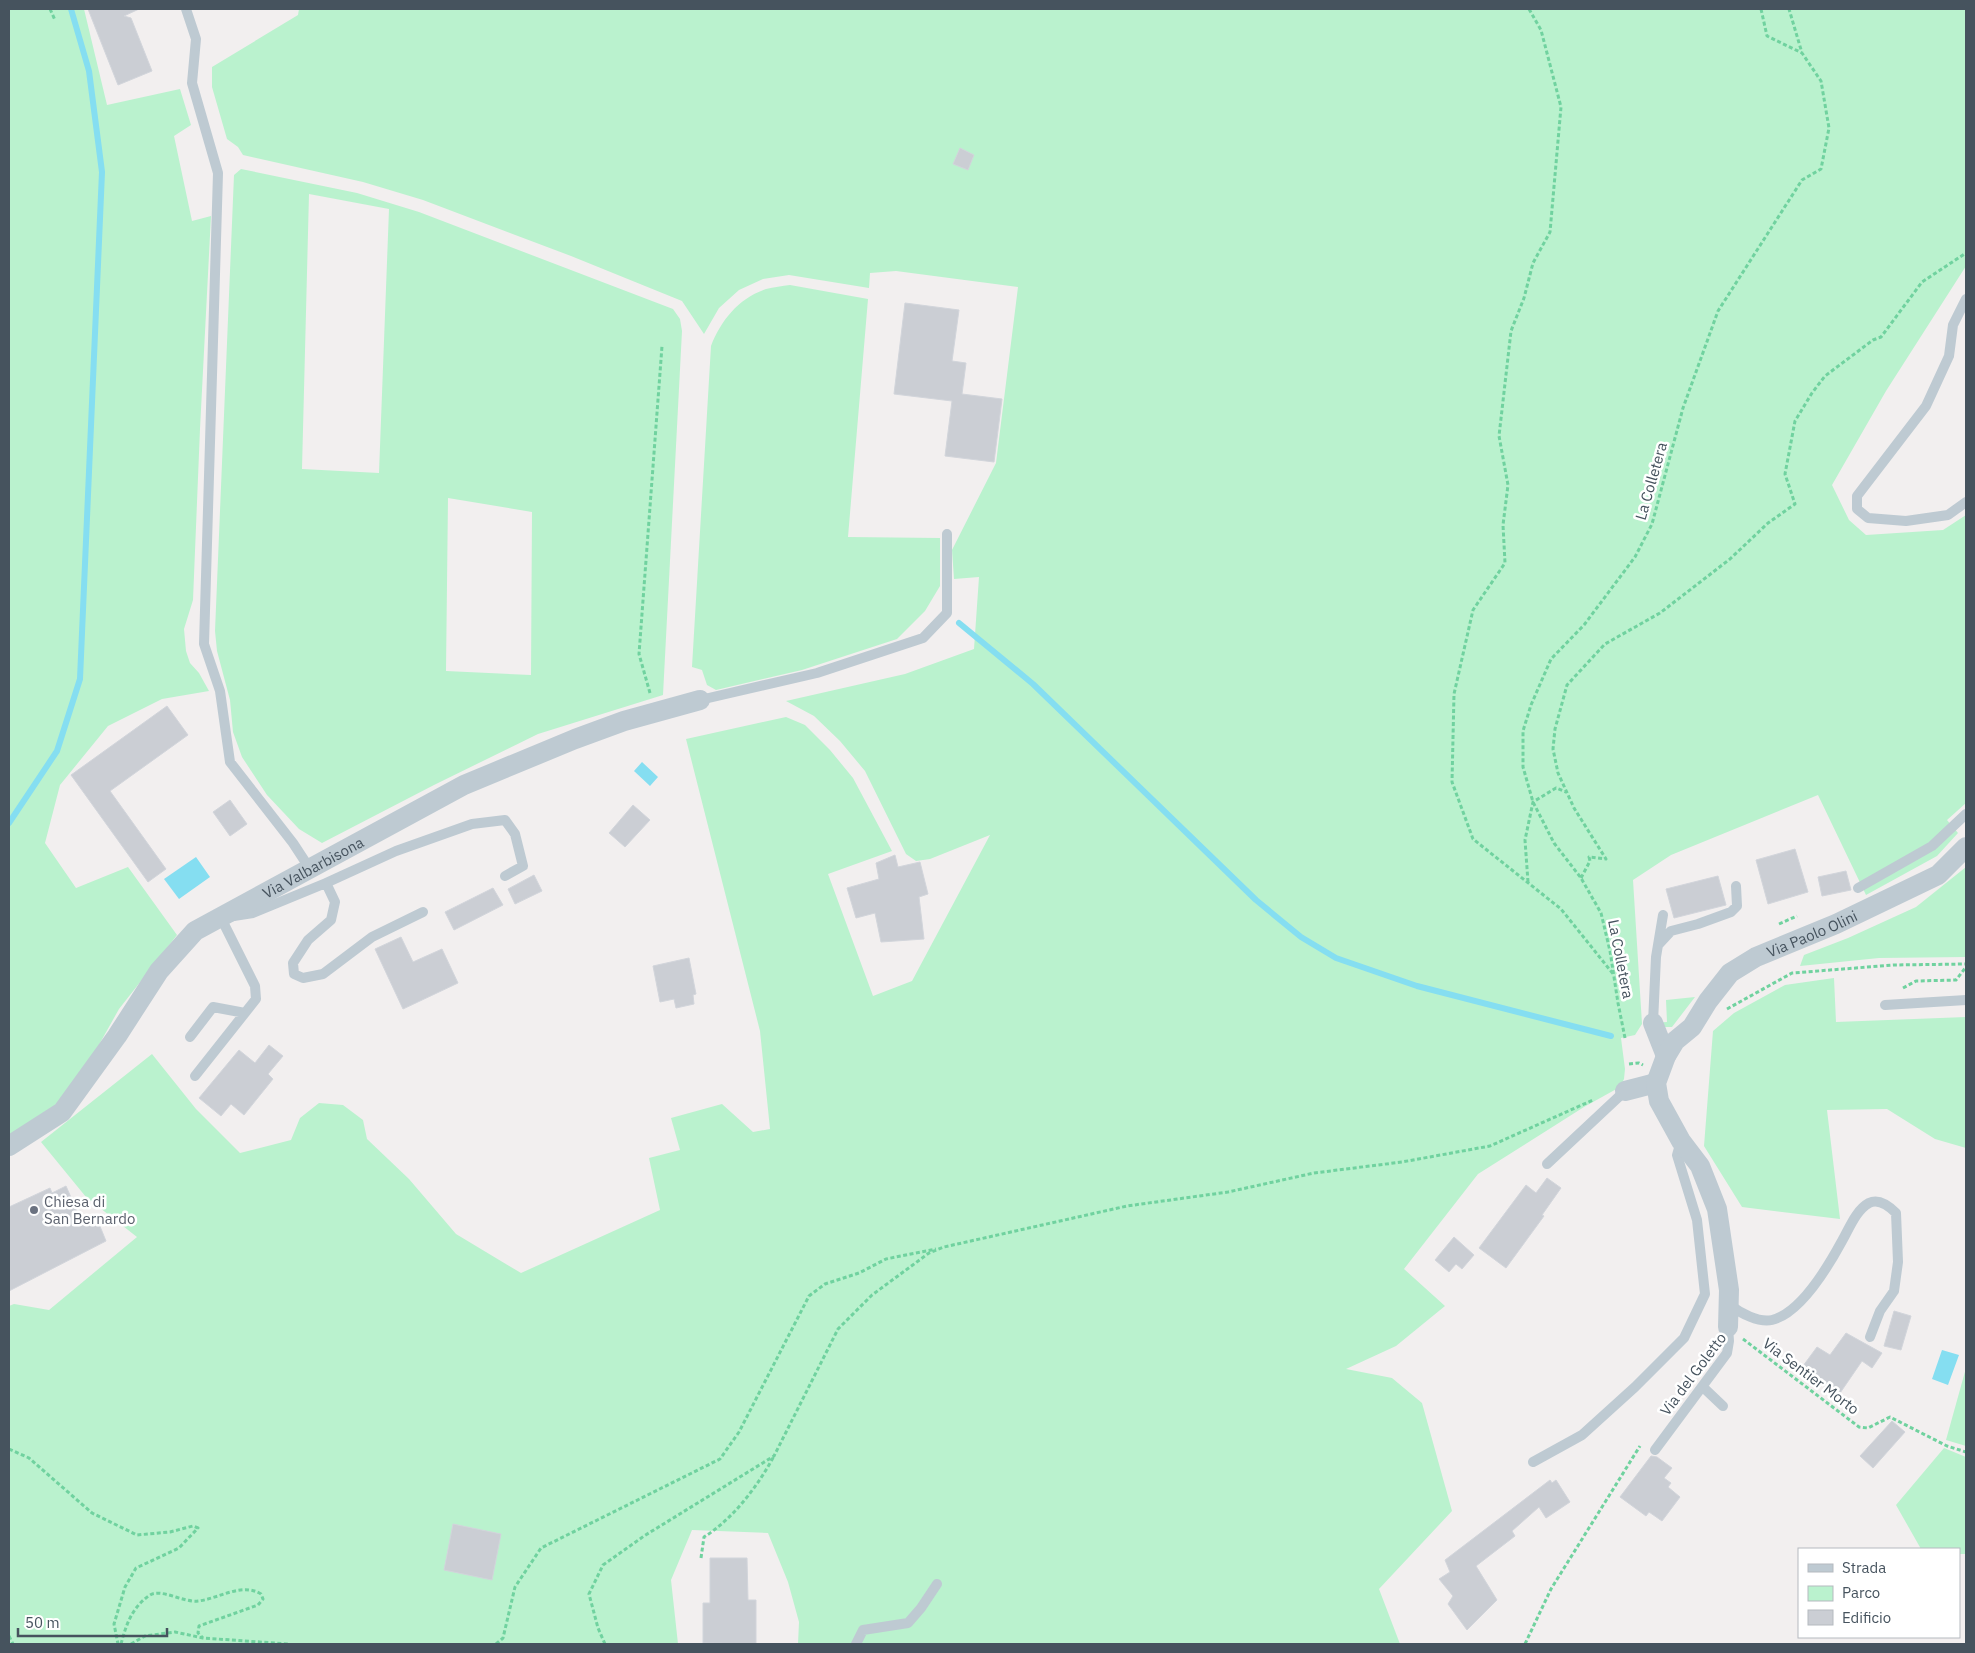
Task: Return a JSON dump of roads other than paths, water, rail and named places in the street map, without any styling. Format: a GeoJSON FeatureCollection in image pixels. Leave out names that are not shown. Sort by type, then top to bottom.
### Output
{"type":"FeatureCollection","features":[{"type":"Feature","properties":{"kind":"street","name":"Via Valbarbisona"},"geometry":{"type":"LineString","coordinates":[[9,1146],[62,1112],[117,1036],[159,971],[195,931],[464,785],[624,721],[654,706],[700,700]]}},
{"type":"Feature","properties":{"kind":"street","name":"Via Paolo Olini"},"geometry":{"type":"LineString","coordinates":[[1670,1049],[1692,1027],[1708,1001],[1730,973],[1756,957],[1836,924],[1938,875],[1966,847]]}},
{"type":"Feature","properties":{"kind":"street"},"geometry":{"type":"LineString","coordinates":[[1624,1090],[1656,1082],[1670,1049],[1653,1023]]}},
{"type":"Feature","properties":{"kind":"street","name":"Via del Goletto"},"geometry":{"type":"LineString","coordinates":[[1656,1082],[1659,1102],[1681,1141],[1700,1166],[1717,1209],[1729,1290],[1728,1328]]}},
{"type":"Feature","properties":{"kind":"lane"},"geometry":{"type":"LineString","coordinates":[[186,9],[196,39],[192,83],[218,173],[204,644],[220,691],[230,762],[293,843],[310,869]]}},
{"type":"Feature","properties":{"kind":"lane"},"geometry":{"type":"LineString","coordinates":[[1966,299],[1953,325],[1949,356],[1926,406],[1857,496],[1857,509],[1868,518],[1906,521],[1948,515],[1966,502]]}},
{"type":"Feature","properties":{"kind":"lane"},"geometry":{"type":"LineString","coordinates":[[700,700],[818,674],[923,638],[947,613],[947,534]]}},
{"type":"Feature","properties":{"kind":"lane"},"geometry":{"type":"LineString","coordinates":[[1858,888],[1932,846],[1966,814]]}},
{"type":"Feature","properties":{"kind":"lane"},"geometry":{"type":"LineString","coordinates":[[195,1076],[256,999],[255,986],[221,918],[253,913],[404,848],[472,824],[505,820],[515,834],[523,866],[505,876]]}},
{"type":"Feature","properties":{"kind":"lane"},"geometry":{"type":"LineString","coordinates":[[326,883],[335,902],[331,920],[308,940],[293,963],[294,974],[298,978],[323,974],[372,936],[423,912]]}},
{"type":"Feature","properties":{"kind":"lane"},"geometry":{"type":"LineString","coordinates":[[1658,945],[1671,931],[1731,912],[1737,906],[1736,886]]}},
{"type":"Feature","properties":{"kind":"lane"},"geometry":{"type":"LineString","coordinates":[[1653,1023],[1658,945],[1663,915]]}},
{"type":"Feature","properties":{"kind":"lane"},"geometry":{"type":"LineString","coordinates":[[1885,1005],[1966,1000]]}},
{"type":"Feature","properties":{"kind":"lane"},"geometry":{"type":"LineString","coordinates":[[190,1037],[213,1007],[245,1013]]}},
{"type":"Feature","properties":{"kind":"lane"},"geometry":{"type":"LineString","coordinates":[[1547,1164],[1624,1090]]}},
{"type":"Feature","properties":{"kind":"lane"},"geometry":{"type":"LineString","coordinates":[[1533,1462],[1582,1435],[1635,1387],[1684,1338],[1701,1303],[1705,1294],[1697,1220],[1677,1155],[1681,1141]]}},
{"type":"Feature","properties":{"kind":"lane"},"geometry":{"type":"LineString","coordinates":[[1730,1305],[1750,1316],[1770,1320],[1784,1315],[1821,1276],[1856,1216],[1870,1203],[1879,1202],[1887,1204],[1896,1213],[1898,1262],[1894,1291],[1880,1311],[1870,1337]]}},
{"type":"Feature","properties":{"kind":"lane"},"geometry":{"type":"LineString","coordinates":[[1654,1450],[1728,1353],[1728,1328]]}},
{"type":"Feature","properties":{"kind":"lane"},"geometry":{"type":"LineString","coordinates":[[1703,1387],[1723,1406]]}},
{"type":"Feature","properties":{"kind":"lane"},"geometry":{"type":"LineString","coordinates":[[856,1644],[863,1630],[908,1623],[937,1584]]}},
{"type":"Feature","properties":{"kind":"water"},"geometry":{"type":"Polygon","coordinates":[[[642,762],[658,777],[650,786],[634,771],[642,762]]]}},
{"type":"Feature","properties":{"kind":"water"},"geometry":{"type":"Polygon","coordinates":[[[196,857],[210,877],[179,899],[164,879],[196,857]]]}},
{"type":"Feature","properties":{"kind":"water"},"geometry":{"type":"Polygon","coordinates":[[[1942,1350],[1959,1355],[1948,1385],[1932,1379],[1942,1350]]]}},
{"type":"Feature","properties":{"kind":"waterway"},"geometry":{"type":"LineString","coordinates":[[9,823],[57,751],[80,679],[102,172],[89,71],[71,9]]}},
{"type":"Feature","properties":{"kind":"waterway"},"geometry":{"type":"LineString","coordinates":[[959,623],[1033,684],[1256,900],[1301,937],[1336,958],[1417,986],[1611,1036]]}},
{"type":"Feature","properties":{"kind":"place","name":"Chiesa di San Bernardo"},"geometry":{"type":"Point","coordinates":[34,1210]}}]}
